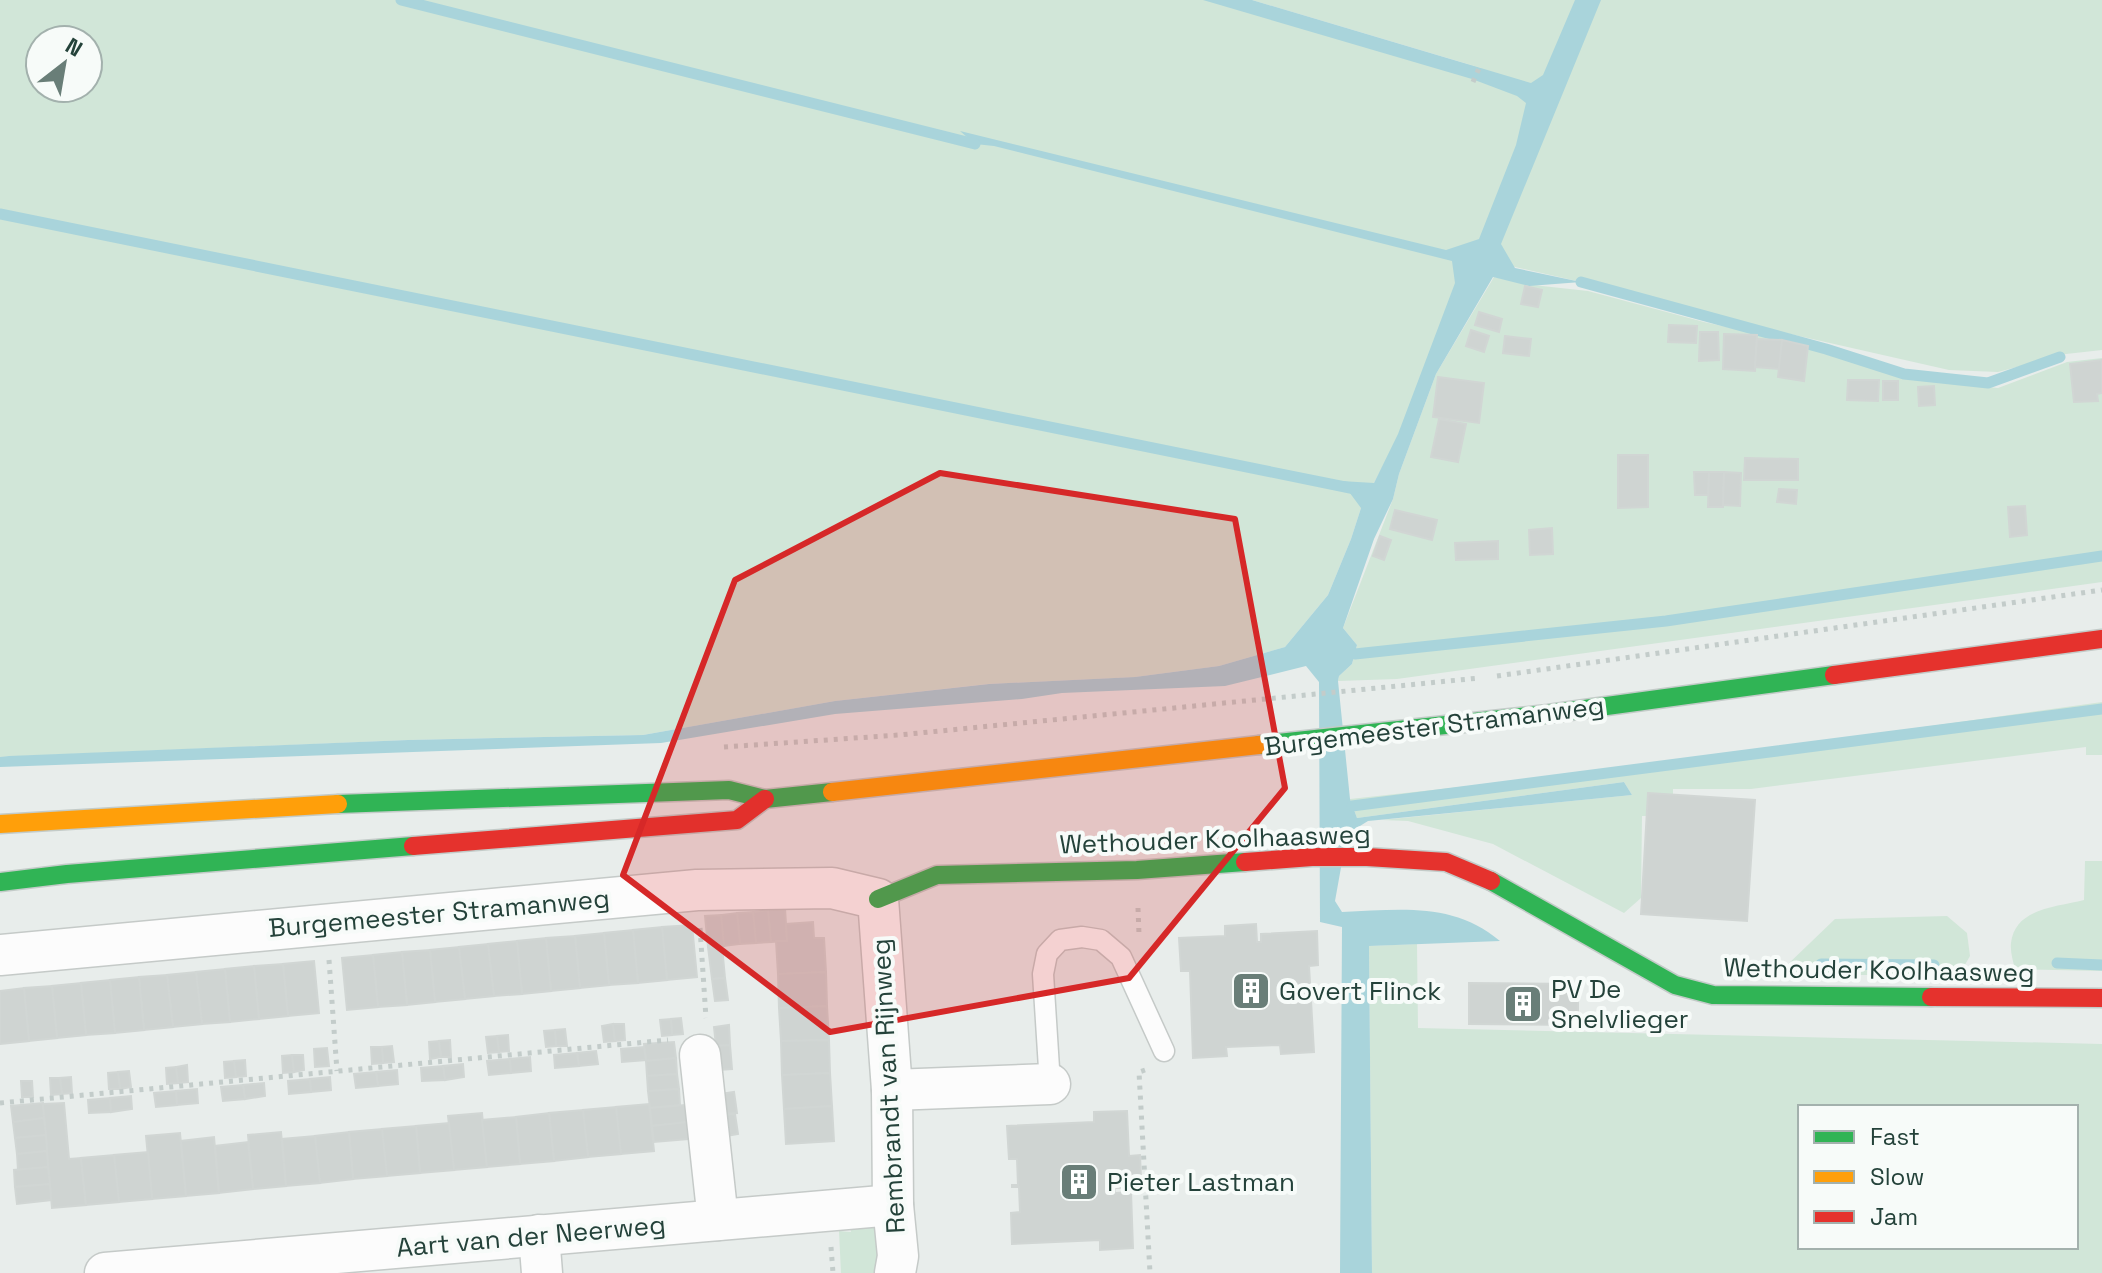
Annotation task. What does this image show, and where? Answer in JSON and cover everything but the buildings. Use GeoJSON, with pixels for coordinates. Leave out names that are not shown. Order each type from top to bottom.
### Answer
{"type":"FeatureCollection","features":[{"type":"Feature","properties":{"kind":"main road","name":"Burgemeester Stramanweg"},"geometry":{"type":"LineString","coordinates":[[0,824],[398,801],[666,792],[729,790],[765,799],[1548,714],[2102,639]]}},
{"type":"Feature","properties":{"kind":"main road","name":"Burgemeester Stramanweg"},"geometry":{"type":"LineString","coordinates":[[0,882],[737,820],[765,799]]}},
{"type":"Feature","properties":{"kind":"main road","name":"Wethouder Koolhaasweg"},"geometry":{"type":"LineString","coordinates":[[878,899],[937,875],[1137,870],[1312,857],[1446,862],[1485,878],[1675,985],[1713,995],[2102,998]]}},
{"type":"Feature","properties":{"kind":"street","name":"Burgemeester Stramanweg"},"geometry":{"type":"LineString","coordinates":[[0,955],[697,890],[832,888],[878,899]]}},
{"type":"Feature","properties":{"kind":"street","name":"Rembrandt van Rijnweg"},"geometry":{"type":"LineString","coordinates":[[878,899],[892,1090],[893,1205],[898,1256],[895,1273]]}},
{"type":"Feature","properties":{"kind":"street"},"geometry":{"type":"LineString","coordinates":[[696,1038],[718,1220]]}},
{"type":"Feature","properties":{"kind":"street"},"geometry":{"type":"LineString","coordinates":[[892,1090],[1050,1084]]}},
{"type":"Feature","properties":{"kind":"street","name":"Aart van der Neerweg"},"geometry":{"type":"LineString","coordinates":[[105,1273],[540,1254],[718,1220],[893,1205]]}},
{"type":"Feature","properties":{"kind":"lane"},"geometry":{"type":"LineString","coordinates":[[1050,1084],[1043,974],[1047,954],[1060,940],[1082,937],[1101,940],[1121,957],[1164,1051]]}},
{"type":"Feature","properties":{"kind":"path"},"geometry":{"type":"LineString","coordinates":[[1473,82],[1480,66]]}},
{"type":"Feature","properties":{"kind":"path","name":"Burgemeester Stramanweg"},"geometry":{"type":"LineString","coordinates":[[714,748],[899,735],[1492,676],[2102,590]]}},
{"type":"Feature","properties":{"kind":"path"},"geometry":{"type":"LineString","coordinates":[[0,1103],[696,1038],[697,890]]}},
{"type":"Feature","properties":{"kind":"path"},"geometry":{"type":"LineString","coordinates":[[326,923],[337,1071]]}},
{"type":"Feature","properties":{"kind":"highlighted area"},"geometry":{"type":"Polygon","coordinates":[[[940,473],[1235,519],[1285,788],[1129,978],[830,1032],[623,875],[735,580],[940,473]]]}},
{"type":"Feature","properties":{"kind":"green space"},"geometry":{"type":"Polygon","coordinates":[[[0,0],[1227,0],[1481,68],[1252,0],[2102,0],[2102,350],[2066,354],[1998,372],[1949,370],[1649,302],[1581,282],[1489,261],[1361,508],[1328,595],[1285,647],[1219,666],[1135,677],[988,684],[835,701],[643,735],[408,740],[0,757],[0,0]]]}},
{"type":"Feature","properties":{"kind":"green space"},"geometry":{"type":"Polygon","coordinates":[[[1494,277],[1588,291],[1704,322],[1809,345],[1917,380],[1998,388],[2067,362],[2102,358],[2102,582],[1397,679],[1338,681],[1339,676],[1352,664],[1357,645],[1343,628],[1393,499],[1399,474],[1436,374],[1494,277]]]}},
{"type":"Feature","properties":{"kind":"green space"},"geometry":{"type":"Polygon","coordinates":[[[2102,702],[2102,755],[2086,755],[2086,747],[1751,789],[1673,789],[1673,816],[1642,816],[1641,898],[1624,913],[1493,844],[1408,821],[1382,820],[1632,795],[1624,782],[1357,818],[1350,799],[1633,768],[2102,702]]]}},
{"type":"Feature","properties":{"kind":"green space"},"geometry":{"type":"Polygon","coordinates":[[[2085,861],[2102,861],[2102,971],[2015,969],[2011,946],[2014,931],[2020,922],[2039,911],[2084,900],[2085,861]]]}},
{"type":"Feature","properties":{"kind":"green space"},"geometry":{"type":"Polygon","coordinates":[[[1947,916],[1967,933],[1970,956],[1959,975],[1783,975],[1784,968],[1835,919],[1947,916]]]}},
{"type":"Feature","properties":{"kind":"green space"},"geometry":{"type":"Polygon","coordinates":[[[1417,944],[1418,1028],[2102,1044],[2102,1273],[1372,1273],[1369,946],[1417,944]]]}},
{"type":"Feature","properties":{"kind":"green space"},"geometry":{"type":"Polygon","coordinates":[[[849,1220],[866,1222],[877,1230],[880,1273],[841,1273],[839,1231],[851,1232],[849,1220]]]}},
{"type":"Feature","properties":{"kind":"water"},"geometry":{"type":"Polygon","coordinates":[[[1203,0],[1252,0],[1531,83],[1543,75],[1575,0],[1601,0],[1501,244],[1515,268],[1581,282],[1529,286],[1493,277],[1436,374],[1399,474],[1393,499],[1374,539],[1343,628],[1357,645],[1352,664],[1339,676],[1338,681],[1350,799],[1357,818],[1624,782],[1632,795],[1368,821],[1347,834],[1335,901],[1342,912],[1404,910],[1444,914],[1482,928],[1500,941],[1369,946],[1372,1273],[1340,1273],[1342,927],[1320,922],[1319,682],[1306,666],[1225,686],[1062,693],[835,714],[661,743],[0,767],[0,757],[9,756],[408,740],[643,735],[835,701],[989,684],[1135,677],[1219,666],[1285,647],[1328,595],[1351,539],[1361,508],[1341,481],[1374,483],[1398,434],[1455,283],[1452,261],[994,146],[975,144],[960,131],[1446,250],[1479,239],[1516,145],[1526,103],[1517,96],[1472,79],[1203,0]]]}},
{"type":"Feature","properties":{"kind":"waterway"},"geometry":{"type":"LineString","coordinates":[[401,0],[975,144]]}},
{"type":"Feature","properties":{"kind":"waterway"},"geometry":{"type":"LineString","coordinates":[[0,214],[1355,489]]}},
{"type":"Feature","properties":{"kind":"waterway"},"geometry":{"type":"LineString","coordinates":[[1581,282],[1826,349],[1904,374],[1988,383],[2060,357]]}},
{"type":"Feature","properties":{"kind":"waterway"},"geometry":{"type":"LineString","coordinates":[[1355,654],[1666,621],[2102,556]]}},
{"type":"Feature","properties":{"kind":"waterway"},"geometry":{"type":"LineString","coordinates":[[1352,806],[2102,709]]}},
{"type":"Feature","properties":{"kind":"waterway"},"geometry":{"type":"LineString","coordinates":[[2057,963],[2102,965]]}},
{"type":"Feature","properties":{"kind":"waterway"},"geometry":{"type":"LineString","coordinates":[[1821,964],[1934,965]]}},
{"type":"Feature","properties":{"kind":"traffic: fast"},"geometry":{"type":"LineString","coordinates":[[1259,745],[1548,714],[1834,675]]}},
{"type":"Feature","properties":{"kind":"traffic: fast"},"geometry":{"type":"LineString","coordinates":[[338,804],[729,790],[765,799],[832,792]]}},
{"type":"Feature","properties":{"kind":"traffic: fast"},"geometry":{"type":"LineString","coordinates":[[0,882],[413,846]]}},
{"type":"Feature","properties":{"kind":"traffic: fast"},"geometry":{"type":"LineString","coordinates":[[878,899],[937,875],[1137,870],[1245,862]]}},
{"type":"Feature","properties":{"kind":"traffic: fast"},"geometry":{"type":"LineString","coordinates":[[1491,881],[1675,985],[1713,995],[1931,997]]}},
{"type":"Feature","properties":{"kind":"traffic: slow"},"geometry":{"type":"LineString","coordinates":[[832,792],[1259,745]]}},
{"type":"Feature","properties":{"kind":"traffic: slow"},"geometry":{"type":"LineString","coordinates":[[0,824],[338,804]]}},
{"type":"Feature","properties":{"kind":"traffic: jam"},"geometry":{"type":"LineString","coordinates":[[1834,675],[2102,639]]}},
{"type":"Feature","properties":{"kind":"traffic: jam"},"geometry":{"type":"LineString","coordinates":[[413,846],[737,820],[765,799]]}},
{"type":"Feature","properties":{"kind":"traffic: jam"},"geometry":{"type":"LineString","coordinates":[[1245,862],[1312,857],[1446,862],[1491,881]]}},
{"type":"Feature","properties":{"kind":"traffic: jam"},"geometry":{"type":"LineString","coordinates":[[1931,997],[2102,998]]}},
{"type":"Feature","properties":{"kind":"place","name":"Govert Flinck"},"geometry":{"type":"Point","coordinates":[1251,991]}},
{"type":"Feature","properties":{"kind":"place","name":"PV De Snelvlieger"},"geometry":{"type":"Point","coordinates":[1523,1004]}},
{"type":"Feature","properties":{"kind":"place","name":"Pieter Lastman"},"geometry":{"type":"Point","coordinates":[1079,1182]}}]}
